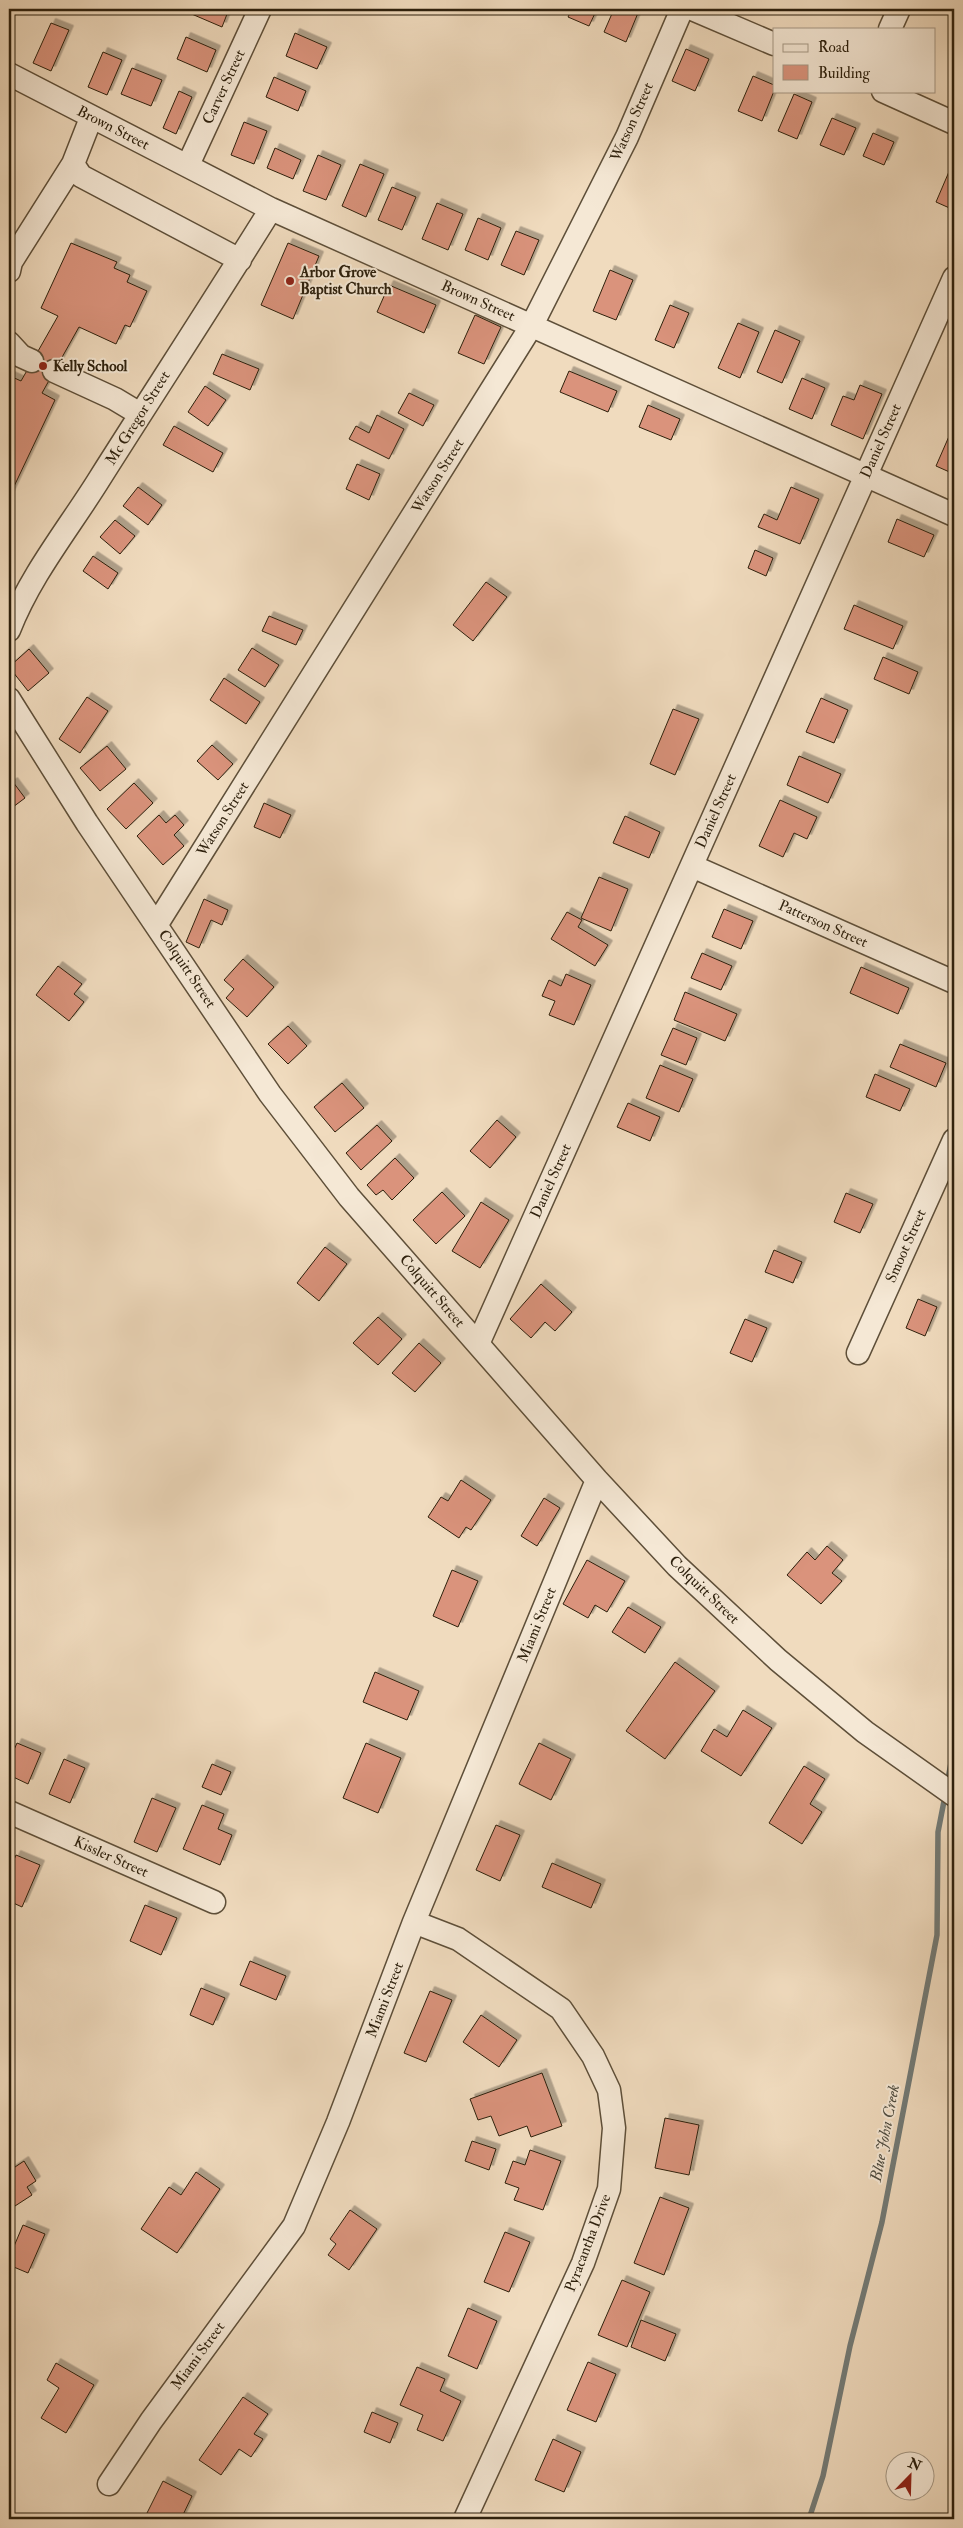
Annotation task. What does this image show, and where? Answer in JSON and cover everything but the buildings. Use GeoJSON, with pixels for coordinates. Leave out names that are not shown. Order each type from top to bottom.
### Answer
{"type":"FeatureCollection","features":[{"type":"Feature","properties":{"kind":"street","name":"Carver Street"},"geometry":{"type":"LineString","coordinates":[[188,165],[260,9]]}},
{"type":"Feature","properties":{"kind":"street","name":"Watson Street"},"geometry":{"type":"LineString","coordinates":[[157,924],[532,325],[627,137],[682,9]]}},
{"type":"Feature","properties":{"kind":"street"},"geometry":{"type":"LineString","coordinates":[[692,9],[773,44]]}},
{"type":"Feature","properties":{"kind":"street"},"geometry":{"type":"LineString","coordinates":[[890,28],[899,9]]}},
{"type":"Feature","properties":{"kind":"street","name":"Brown Street"},"geometry":{"type":"LineString","coordinates":[[9,74],[271,209],[954,515]]}},
{"type":"Feature","properties":{"kind":"street"},"geometry":{"type":"LineString","coordinates":[[885,92],[954,123]]}},
{"type":"Feature","properties":{"kind":"street"},"geometry":{"type":"LineString","coordinates":[[9,271],[11,262],[73,164],[92,118]]}},
{"type":"Feature","properties":{"kind":"street"},"geometry":{"type":"LineString","coordinates":[[73,164],[81,176],[240,260]]}},
{"type":"Feature","properties":{"kind":"street","name":"Mc Gregor Street"},"geometry":{"type":"LineString","coordinates":[[9,630],[34,579],[271,209]]}},
{"type":"Feature","properties":{"kind":"street","name":"Daniel Street"},"geometry":{"type":"LineString","coordinates":[[478,1344],[954,278]]}},
{"type":"Feature","properties":{"kind":"street"},"geometry":{"type":"LineString","coordinates":[[9,343],[21,356],[32,362]]}},
{"type":"Feature","properties":{"kind":"street"},"geometry":{"type":"LineString","coordinates":[[54,371],[140,414]]}},
{"type":"Feature","properties":{"kind":"street","name":"Colquitt Street"},"geometry":{"type":"LineString","coordinates":[[9,699],[87,823],[270,1094],[349,1197],[597,1480],[677,1566],[778,1660],[865,1732],[954,1795]]}},
{"type":"Feature","properties":{"kind":"street","name":"Patterson Street"},"geometry":{"type":"LineString","coordinates":[[692,866],[954,982]]}},
{"type":"Feature","properties":{"kind":"street","name":"Smoot Street"},"geometry":{"type":"LineString","coordinates":[[858,1352],[954,1140]]}},
{"type":"Feature","properties":{"kind":"street","name":"Miami Street"},"geometry":{"type":"LineString","coordinates":[[109,2484],[156,2413],[294,2226],[338,2122],[414,1922],[597,1480]]}},
{"type":"Feature","properties":{"kind":"street","name":"Kissler Street"},"geometry":{"type":"LineString","coordinates":[[9,1812],[214,1902]]}},
{"type":"Feature","properties":{"kind":"street","name":"Pyracantha Drive"},"geometry":{"type":"LineString","coordinates":[[414,1922],[458,1939],[514,1975],[561,2009],[593,2056],[609,2090],[614,2128],[609,2189],[583,2263],[465,2519]]}},
{"type":"Feature","properties":{"kind":"waterway","name":"Blue John Creek"},"geometry":{"type":"LineString","coordinates":[[947,1784],[954,1747]]}},
{"type":"Feature","properties":{"kind":"waterway","name":"Blue John Creek"},"geometry":{"type":"LineString","coordinates":[[809,2519],[823,2476],[850,2346],[882,2222],[937,1935],[938,1832],[945,1796]]}},
{"type":"Feature","properties":{"kind":"place","name":"Arbor Grove Baptist Church"},"geometry":{"type":"Point","coordinates":[290,281]}},
{"type":"Feature","properties":{"kind":"place","name":"Kelly School"},"geometry":{"type":"Point","coordinates":[43,366]}}]}
